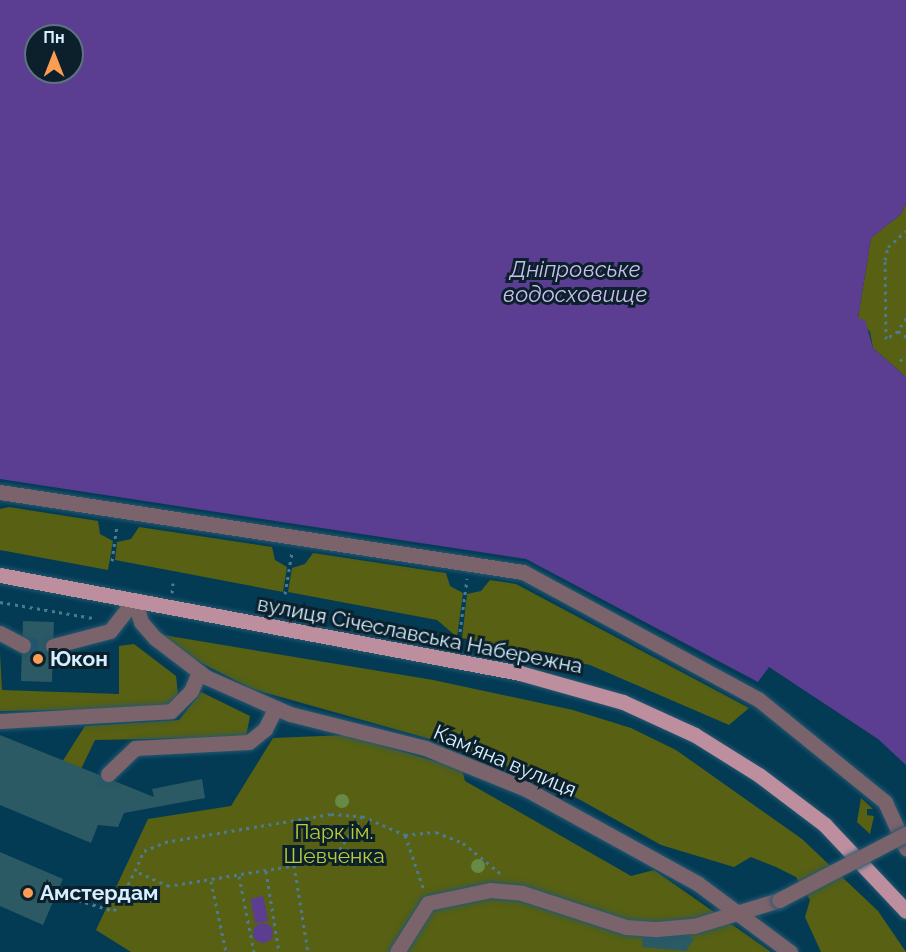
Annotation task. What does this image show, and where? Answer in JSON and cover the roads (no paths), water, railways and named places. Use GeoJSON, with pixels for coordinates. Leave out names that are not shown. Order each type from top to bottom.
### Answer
{"type":"FeatureCollection","features":[{"type":"Feature","properties":{"kind":"main road","name":"вулиця Січеславська Набережна"},"geometry":{"type":"LineString","coordinates":[[0,575],[520,673],[632,706],[716,747],[794,801],[846,845],[906,911]]}},
{"type":"Feature","properties":{"kind":"street"},"geometry":{"type":"LineString","coordinates":[[0,492],[523,572],[758,699],[885,802],[906,848]]}},
{"type":"Feature","properties":{"kind":"street"},"geometry":{"type":"LineString","coordinates":[[53,646],[110,631],[134,600]]}},
{"type":"Feature","properties":{"kind":"street","name":"Кам'яна вулиця"},"geometry":{"type":"LineString","coordinates":[[134,600],[141,622],[155,638],[199,672],[276,709],[475,766],[646,852],[739,913],[790,952]]}},
{"type":"Feature","properties":{"kind":"street"},"geometry":{"type":"LineString","coordinates":[[0,633],[23,645]]}},
{"type":"Feature","properties":{"kind":"street"},"geometry":{"type":"LineString","coordinates":[[0,721],[171,711],[191,691],[199,672]]}},
{"type":"Feature","properties":{"kind":"street"},"geometry":{"type":"LineString","coordinates":[[108,774],[135,748],[249,742],[265,729],[276,709]]}},
{"type":"Feature","properties":{"kind":"street"},"geometry":{"type":"LineString","coordinates":[[397,952],[428,903],[489,890],[522,892],[626,927],[694,926],[779,900],[906,834]]}},
{"type":"Feature","properties":{"kind":"water","name":"Дніпровське водосховище"},"geometry":{"type":"Polygon","coordinates":[[[0,0],[906,0],[906,203],[901,214],[871,238],[858,318],[865,320],[873,348],[906,377],[906,765],[878,739],[769,667],[758,682],[526,559],[0,479],[0,0]]]}},
{"type":"Feature","properties":{"kind":"water"},"geometry":{"type":"Polygon","coordinates":[[[263,896],[268,920],[255,923],[250,899],[263,896]]]}},
{"type":"Feature","properties":{"kind":"water"},"geometry":{"type":"Polygon","coordinates":[[[263,923],[270,926],[273,933],[270,940],[263,943],[256,940],[253,933],[256,926],[263,923]]]}},
{"type":"Feature","properties":{"kind":"tunnel"},"geometry":{"type":"LineString","coordinates":[[23,645],[53,646]]}},
{"type":"Feature","properties":{"kind":"place","name":"Юкон"},"geometry":{"type":"Point","coordinates":[38,659]}},
{"type":"Feature","properties":{"kind":"place","name":"Амстердам"},"geometry":{"type":"Point","coordinates":[28,893]}},
{"type":"Feature","properties":{"kind":"park label","name":"Парк iм. Шевченка"},"geometry":{"type":"Point","coordinates":[334,844]}}]}
